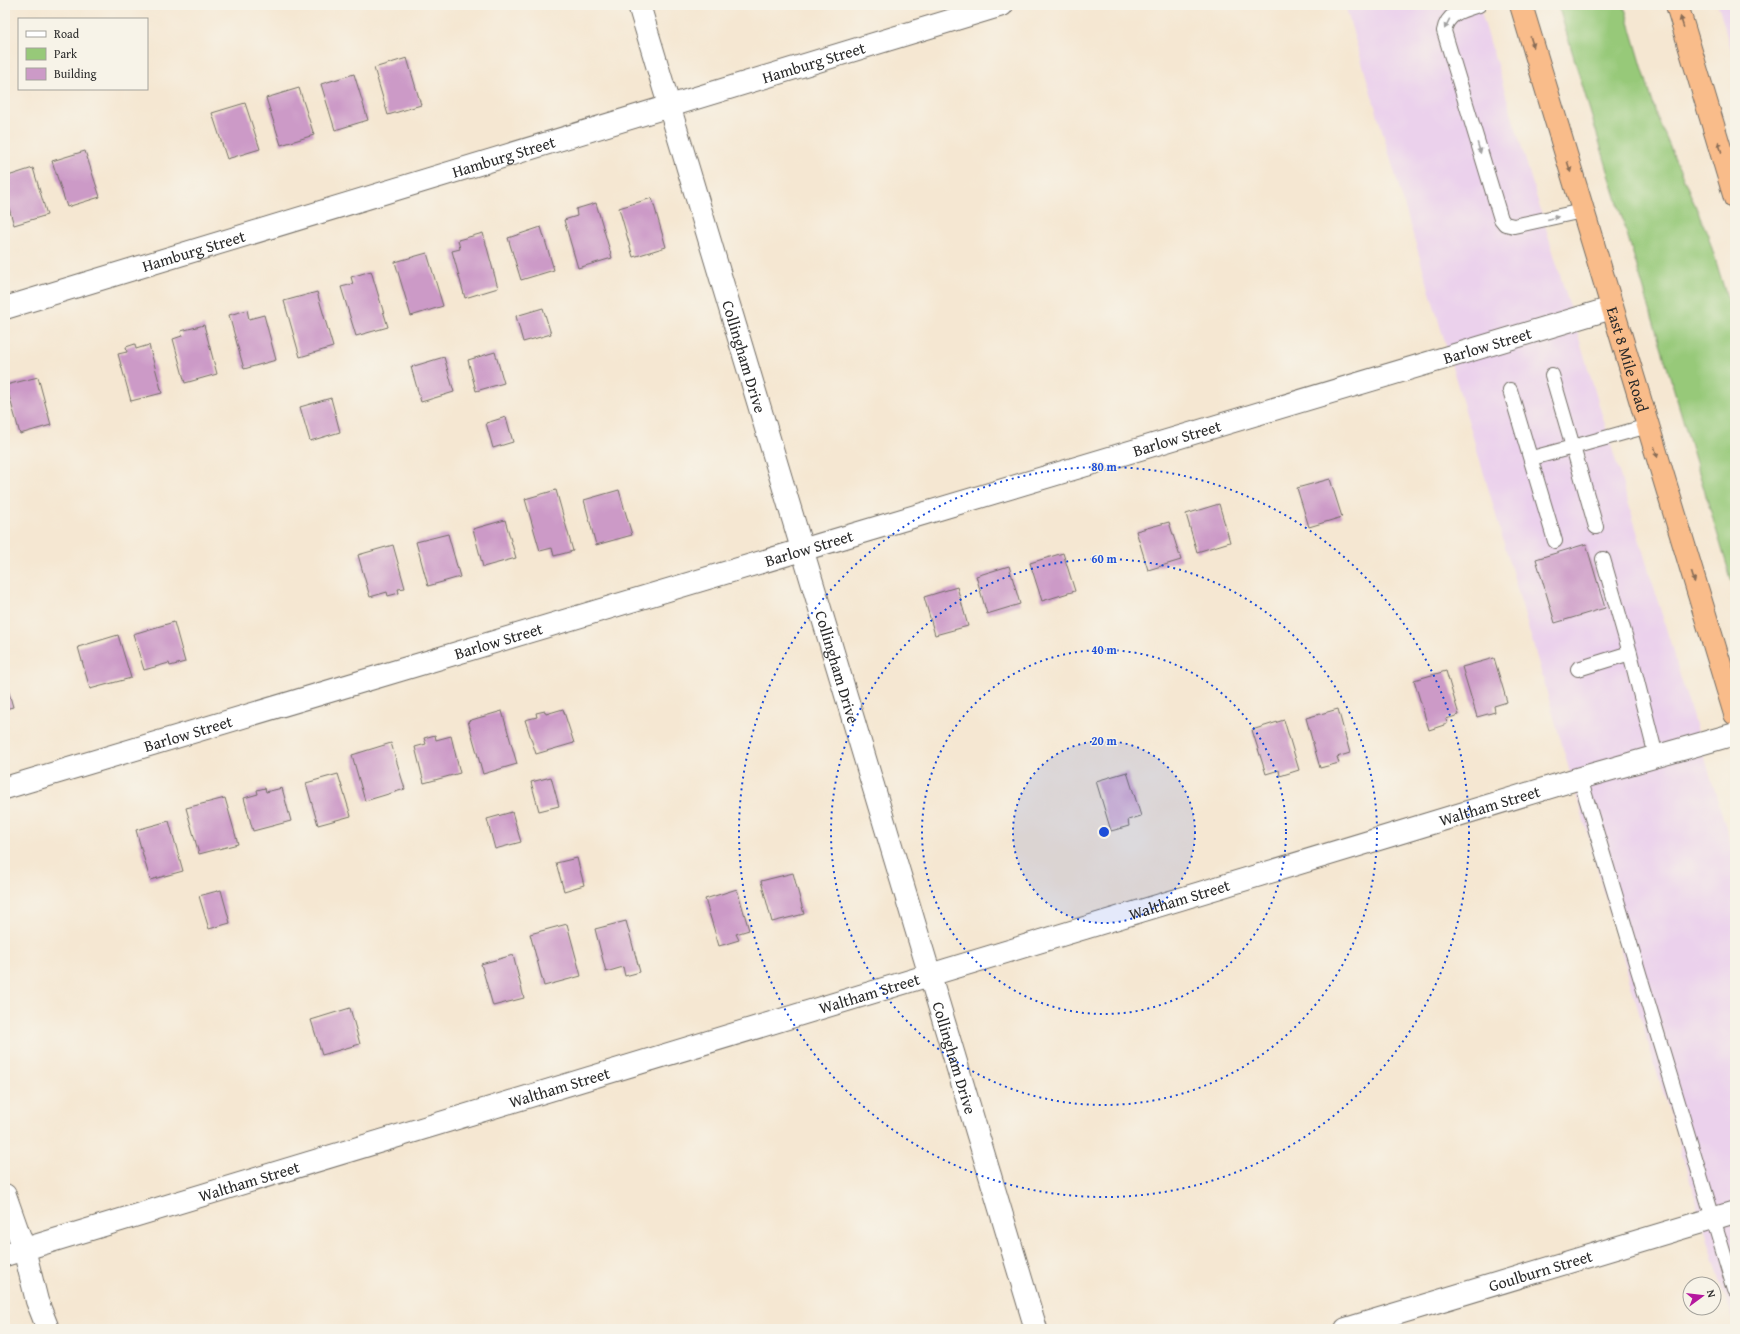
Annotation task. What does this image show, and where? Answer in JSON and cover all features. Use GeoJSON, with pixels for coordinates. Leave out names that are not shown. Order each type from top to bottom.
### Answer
{"type":"FeatureCollection","features":[{"type":"Feature","properties":{"kind":"highway","name":"East 8 Mile Road"},"geometry":{"type":"LineString","coordinates":[[1521,5],[1735,714]]}},
{"type":"Feature","properties":{"kind":"highway"},"geometry":{"type":"LineString","coordinates":[[1677,5],[1735,198]]}},
{"type":"Feature","properties":{"kind":"street","name":"Collingham Drive"},"geometry":{"type":"LineString","coordinates":[[639,5],[928,974],[1036,1329]]}},
{"type":"Feature","properties":{"kind":"street","name":"Hamburg Street"},"geometry":{"type":"LineString","coordinates":[[5,308],[1002,5]]}},
{"type":"Feature","properties":{"kind":"street","name":"Barlow Street"},"geometry":{"type":"LineString","coordinates":[[5,788],[1612,308]]}},
{"type":"Feature","properties":{"kind":"street","name":"Waltham Street"},"geometry":{"type":"LineString","coordinates":[[15,1252],[928,974],[1580,778],[1735,734]]}},
{"type":"Feature","properties":{"kind":"street"},"geometry":{"type":"LineString","coordinates":[[5,1195],[15,1252],[48,1329]]}},
{"type":"Feature","properties":{"kind":"street","name":"Goulburn Street"},"geometry":{"type":"LineString","coordinates":[[1346,1329],[1735,1212]]}},
{"type":"Feature","properties":{"kind":"lane"},"geometry":{"type":"LineString","coordinates":[[1479,5],[1459,11],[1452,16],[1445,24],[1444,31],[1501,219],[1505,224],[1514,226],[1582,211]]}},
{"type":"Feature","properties":{"kind":"lane"},"geometry":{"type":"LineString","coordinates":[[1552,375],[1596,527]]}},
{"type":"Feature","properties":{"kind":"lane"},"geometry":{"type":"LineString","coordinates":[[1510,390],[1532,458],[1555,541]]}},
{"type":"Feature","properties":{"kind":"lane"},"geometry":{"type":"LineString","coordinates":[[1532,458],[1648,426]]}},
{"type":"Feature","properties":{"kind":"lane"},"geometry":{"type":"LineString","coordinates":[[1603,559],[1630,653],[1656,756]]}},
{"type":"Feature","properties":{"kind":"lane"},"geometry":{"type":"LineString","coordinates":[[1578,669],[1630,653]]}},
{"type":"Feature","properties":{"kind":"lane"},"geometry":{"type":"LineString","coordinates":[[1580,778],[1735,1291]]}},
{"type":"Feature","properties":{"kind":"shaded area"},"geometry":{"type":"Polygon","coordinates":[[[1345,5],[1479,5],[1735,858],[1735,1329],[1722,1286],[1722,1276],[1719,1276],[1638,1009],[1491,498],[1345,5]]]}},
{"type":"Feature","properties":{"kind":"shaded area"},"geometry":{"type":"Polygon","coordinates":[[[1718,5],[1735,5],[1735,63],[1718,5]]]}},
{"type":"Feature","properties":{"kind":"green space"},"geometry":{"type":"Polygon","coordinates":[[[1558,5],[1624,5],[1657,117],[1708,235],[1735,324],[1735,592],[1558,5]]]}},
{"type":"Feature","properties":{"kind":"building"},"geometry":{"type":"Polygon","coordinates":[[[407,58],[421,105],[388,115],[374,68],[407,58]]]}},
{"type":"Feature","properties":{"kind":"building"},"geometry":{"type":"Polygon","coordinates":[[[354,74],[368,120],[335,130],[321,84],[354,74]]]}},
{"type":"Feature","properties":{"kind":"building"},"geometry":{"type":"Polygon","coordinates":[[[299,88],[314,135],[281,145],[266,98],[299,88]]]}},
{"type":"Feature","properties":{"kind":"building"},"geometry":{"type":"Polygon","coordinates":[[[245,103],[260,149],[227,159],[212,113],[245,103]]]}},
{"type":"Feature","properties":{"kind":"building"},"geometry":{"type":"Polygon","coordinates":[[[85,151],[100,197],[67,207],[52,161],[85,151]]]}},
{"type":"Feature","properties":{"kind":"building"},"geometry":{"type":"Polygon","coordinates":[[[33,168],[47,215],[14,225],[5,195],[5,177],[33,168]]]}},
{"type":"Feature","properties":{"kind":"building"},"geometry":{"type":"Polygon","coordinates":[[[652,198],[666,247],[633,257],[619,208],[652,198]]]}},
{"type":"Feature","properties":{"kind":"building"},"geometry":{"type":"Polygon","coordinates":[[[596,203],[612,258],[578,268],[564,220],[577,216],[576,209],[596,203]]]}},
{"type":"Feature","properties":{"kind":"building"},"geometry":{"type":"Polygon","coordinates":[[[541,227],[554,270],[521,280],[508,238],[541,227]]]}},
{"type":"Feature","properties":{"kind":"building"},"geometry":{"type":"Polygon","coordinates":[[[483,233],[498,288],[465,298],[452,251],[460,249],[458,240],[483,233]]]}},
{"type":"Feature","properties":{"kind":"building"},"geometry":{"type":"Polygon","coordinates":[[[427,253],[443,306],[411,316],[395,262],[427,253]]]}},
{"type":"Feature","properties":{"kind":"building"},"geometry":{"type":"Polygon","coordinates":[[[371,271],[388,327],[356,336],[341,287],[353,284],[351,277],[371,271]]]}},
{"type":"Feature","properties":{"kind":"building"},"geometry":{"type":"Polygon","coordinates":[[[317,292],[333,347],[300,357],[284,301],[317,292]]]}},
{"type":"Feature","properties":{"kind":"building"},"geometry":{"type":"Polygon","coordinates":[[[543,308],[551,334],[523,342],[516,316],[543,308]]]}},
{"type":"Feature","properties":{"kind":"building"},"geometry":{"type":"Polygon","coordinates":[[[247,310],[249,319],[264,315],[276,360],[244,369],[229,315],[247,310]]]}},
{"type":"Feature","properties":{"kind":"building"},"geometry":{"type":"Polygon","coordinates":[[[204,325],[217,374],[185,383],[173,339],[182,336],[181,331],[204,325]]]}},
{"type":"Feature","properties":{"kind":"building"},"geometry":{"type":"Polygon","coordinates":[[[135,344],[136,349],[149,345],[162,393],[131,401],[118,354],[127,352],[126,347],[135,344]]]}},
{"type":"Feature","properties":{"kind":"building"},"geometry":{"type":"Polygon","coordinates":[[[495,352],[504,383],[476,391],[468,360],[495,352]]]}},
{"type":"Feature","properties":{"kind":"building"},"geometry":{"type":"Polygon","coordinates":[[[444,357],[454,392],[421,402],[411,367],[444,357]]]}},
{"type":"Feature","properties":{"kind":"building"},"geometry":{"type":"Polygon","coordinates":[[[38,377],[51,425],[20,434],[6,385],[38,377]]]}},
{"type":"Feature","properties":{"kind":"building"},"geometry":{"type":"Polygon","coordinates":[[[331,398],[340,432],[310,441],[300,407],[331,398]]]}},
{"type":"Feature","properties":{"kind":"building"},"geometry":{"type":"Polygon","coordinates":[[[506,417],[513,442],[493,448],[486,423],[506,417]]]}},
{"type":"Feature","properties":{"kind":"building"},"geometry":{"type":"Polygon","coordinates":[[[1330,479],[1342,517],[1309,527],[1297,488],[1330,479]]]}},
{"type":"Feature","properties":{"kind":"building"},"geometry":{"type":"Polygon","coordinates":[[[556,490],[573,551],[554,556],[552,548],[540,551],[525,499],[556,490]]]}},
{"type":"Feature","properties":{"kind":"building"},"geometry":{"type":"Polygon","coordinates":[[[619,490],[632,535],[596,545],[584,500],[619,490]]]}},
{"type":"Feature","properties":{"kind":"building"},"geometry":{"type":"Polygon","coordinates":[[[1219,504],[1230,542],[1197,552],[1186,514],[1219,504]]]}},
{"type":"Feature","properties":{"kind":"building"},"geometry":{"type":"Polygon","coordinates":[[[505,520],[516,558],[483,567],[473,529],[505,520]]]}},
{"type":"Feature","properties":{"kind":"building"},"geometry":{"type":"Polygon","coordinates":[[[1169,522],[1181,560],[1148,570],[1136,531],[1169,522]]]}},
{"type":"Feature","properties":{"kind":"building"},"geometry":{"type":"Polygon","coordinates":[[[448,534],[460,577],[428,586],[416,542],[448,534]]]}},
{"type":"Feature","properties":{"kind":"building"},"geometry":{"type":"Polygon","coordinates":[[[1586,544],[1605,608],[1555,623],[1536,559],[1586,544]]]}},
{"type":"Feature","properties":{"kind":"building"},"geometry":{"type":"Polygon","coordinates":[[[393,545],[405,588],[398,589],[399,593],[388,596],[387,592],[370,597],[358,555],[393,545]]]}},
{"type":"Feature","properties":{"kind":"building"},"geometry":{"type":"Polygon","coordinates":[[[1063,553],[1075,591],[1042,601],[1030,563],[1063,553]]]}},
{"type":"Feature","properties":{"kind":"building"},"geometry":{"type":"Polygon","coordinates":[[[1009,566],[1020,604],[987,614],[976,576],[1009,566]]]}},
{"type":"Feature","properties":{"kind":"building"},"geometry":{"type":"Polygon","coordinates":[[[957,587],[968,626],[935,635],[924,597],[957,587]]]}},
{"type":"Feature","properties":{"kind":"building"},"geometry":{"type":"Polygon","coordinates":[[[174,622],[185,662],[170,666],[169,663],[144,670],[133,634],[174,622]]]}},
{"type":"Feature","properties":{"kind":"building"},"geometry":{"type":"Polygon","coordinates":[[[118,635],[131,678],[90,689],[78,647],[118,635]]]}},
{"type":"Feature","properties":{"kind":"building"},"geometry":{"type":"Polygon","coordinates":[[[1494,658],[1507,702],[1494,706],[1495,712],[1477,717],[1462,667],[1494,658]]]}},
{"type":"Feature","properties":{"kind":"building"},"geometry":{"type":"Polygon","coordinates":[[[1446,671],[1459,715],[1446,719],[1447,724],[1429,730],[1414,680],[1446,671]]]}},
{"type":"Feature","properties":{"kind":"building"},"geometry":{"type":"Polygon","coordinates":[[[5,679],[13,707],[5,709],[5,679]]]}},
{"type":"Feature","properties":{"kind":"building"},"geometry":{"type":"Polygon","coordinates":[[[563,709],[574,743],[536,754],[525,720],[537,717],[536,713],[545,711],[546,714],[563,709]]]}},
{"type":"Feature","properties":{"kind":"building"},"geometry":{"type":"Polygon","coordinates":[[[1338,709],[1350,753],[1337,757],[1339,763],[1320,768],[1306,718],[1338,709]]]}},
{"type":"Feature","properties":{"kind":"building"},"geometry":{"type":"Polygon","coordinates":[[[502,711],[517,764],[483,774],[468,721],[502,711]]]}},
{"type":"Feature","properties":{"kind":"building"},"geometry":{"type":"Polygon","coordinates":[[[1284,720],[1299,770],[1280,776],[1279,770],[1266,774],[1252,730],[1284,720]]]}},
{"type":"Feature","properties":{"kind":"building"},"geometry":{"type":"Polygon","coordinates":[[[435,735],[436,740],[451,736],[460,773],[424,783],[415,747],[426,744],[424,738],[435,735]]]}},
{"type":"Feature","properties":{"kind":"building"},"geometry":{"type":"Polygon","coordinates":[[[391,743],[405,789],[365,801],[352,755],[391,743]]]}},
{"type":"Feature","properties":{"kind":"building"},"geometry":{"type":"Polygon","coordinates":[[[1127,772],[1141,816],[1128,820],[1129,826],[1111,831],[1096,781],[1127,772]]]}},
{"type":"Feature","properties":{"kind":"building"},"geometry":{"type":"Polygon","coordinates":[[[338,774],[351,816],[318,825],[306,783],[338,774]]]}},
{"type":"Feature","properties":{"kind":"building"},"geometry":{"type":"Polygon","coordinates":[[[551,777],[559,806],[539,811],[531,782],[551,777]]]}},
{"type":"Feature","properties":{"kind":"building"},"geometry":{"type":"Polygon","coordinates":[[[265,788],[266,792],[282,788],[291,821],[253,831],[244,798],[258,794],[257,790],[265,788]]]}},
{"type":"Feature","properties":{"kind":"building"},"geometry":{"type":"Polygon","coordinates":[[[225,798],[238,844],[199,854],[186,808],[225,798]]]}},
{"type":"Feature","properties":{"kind":"building"},"geometry":{"type":"Polygon","coordinates":[[[512,812],[521,842],[495,849],[487,819],[512,812]]]}},
{"type":"Feature","properties":{"kind":"building"},"geometry":{"type":"Polygon","coordinates":[[[169,821],[183,871],[150,880],[136,830],[169,821]]]}},
{"type":"Feature","properties":{"kind":"building"},"geometry":{"type":"Polygon","coordinates":[[[577,858],[584,885],[564,891],[556,863],[577,858]]]}},
{"type":"Feature","properties":{"kind":"building"},"geometry":{"type":"Polygon","coordinates":[[[793,873],[804,914],[772,922],[761,881],[793,873]]]}},
{"type":"Feature","properties":{"kind":"building"},"geometry":{"type":"Polygon","coordinates":[[[737,889],[749,930],[736,934],[739,940],[719,946],[705,899],[737,889]]]}},
{"type":"Feature","properties":{"kind":"building"},"geometry":{"type":"Polygon","coordinates":[[[221,890],[230,923],[209,929],[199,896],[221,890]]]}},
{"type":"Feature","properties":{"kind":"building"},"geometry":{"type":"Polygon","coordinates":[[[626,921],[640,972],[625,976],[623,967],[606,972],[595,929],[626,921]]]}},
{"type":"Feature","properties":{"kind":"building"},"geometry":{"type":"Polygon","coordinates":[[[567,924],[581,976],[544,986],[530,934],[567,924]]]}},
{"type":"Feature","properties":{"kind":"building"},"geometry":{"type":"Polygon","coordinates":[[[513,955],[524,998],[493,1006],[481,964],[513,955]]]}},
{"type":"Feature","properties":{"kind":"building"},"geometry":{"type":"Polygon","coordinates":[[[350,1008],[360,1044],[322,1055],[311,1020],[350,1008]]]}}]}
